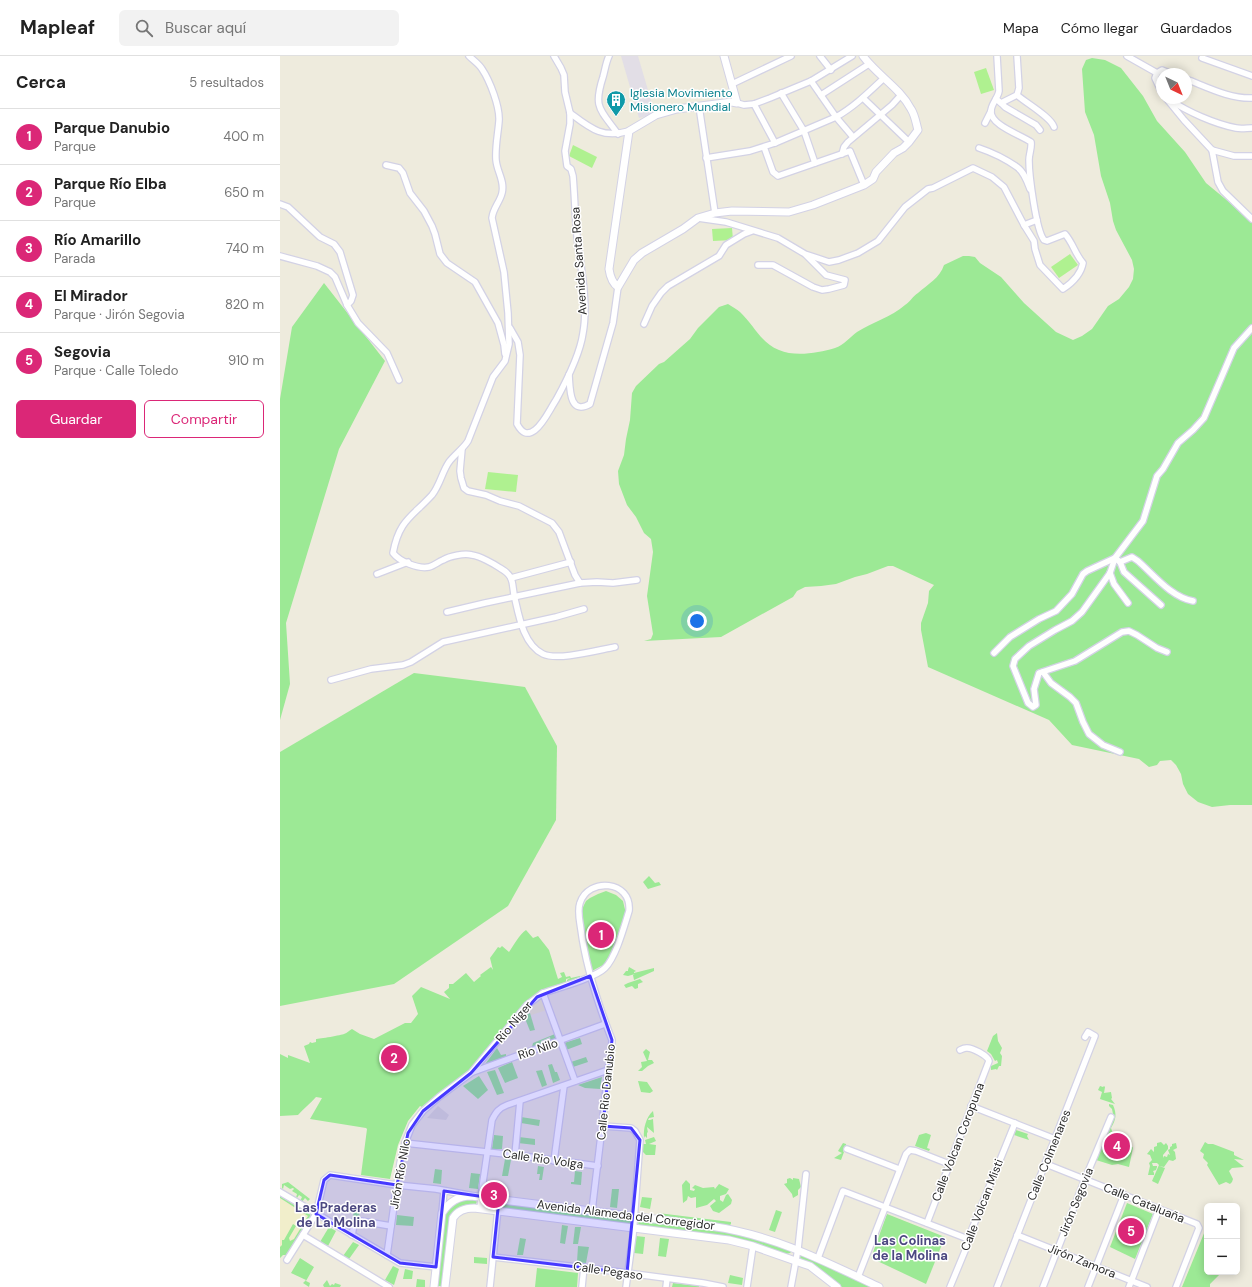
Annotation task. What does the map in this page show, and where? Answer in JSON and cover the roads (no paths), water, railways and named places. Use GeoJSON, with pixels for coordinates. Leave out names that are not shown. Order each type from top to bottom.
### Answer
{"type":"FeatureCollection","features":[{"type":"Feature","properties":{"kind":"main road"},"geometry":{"type":"LineString","coordinates":[[724,56],[737,103],[732,102],[677,109],[656,115],[629,131],[609,269],[610,276],[618,287],[634,260],[645,251],[684,229],[696,220],[715,213],[789,212],[813,205],[864,185],[873,178],[876,172],[894,153],[910,142],[918,130],[912,109],[901,95],[868,64],[863,56]]}},
{"type":"Feature","properties":{"kind":"main road","name":"Avenida Alameda del Corregidor"},"geometry":{"type":"LineString","coordinates":[[442,1213],[448,1204],[454,1200],[465,1196],[471,1196],[725,1228],[756,1235],[798,1249],[879,1287]]}},
{"type":"Feature","properties":{"kind":"main road","name":"Avenida Alameda del Corregidor"},"geometry":{"type":"LineString","coordinates":[[445,1287],[453,1218],[462,1209],[480,1208],[704,1236],[753,1246],[810,1266],[837,1287]]}},
{"type":"Feature","properties":{"kind":"main road"},"geometry":{"type":"LineString","coordinates":[[434,1287],[442,1213]]}},
{"type":"Feature","properties":{"kind":"street"},"geometry":{"type":"LineString","coordinates":[[469,56],[481,67],[487,77],[500,119],[496,144],[496,158],[497,169],[503,182],[502,192],[493,211],[492,218],[504,272],[509,326],[509,344],[505,361],[493,377],[471,436],[462,449],[449,462],[442,480],[432,494],[410,515],[401,528],[396,539],[393,553],[399,559],[422,567],[430,567],[450,557],[472,555],[500,568],[509,575],[513,581],[514,597],[525,635],[542,654],[551,657],[594,652],[615,647]]}},
{"type":"Feature","properties":{"kind":"street","name":"Avenida Santa Rosa"},"geometry":{"type":"LineString","coordinates":[[509,326],[518,342],[520,355],[516,417],[520,431],[525,434],[537,429],[546,416],[569,375],[583,335],[583,273],[578,246],[573,176],[571,169],[567,166],[565,151],[570,124],[570,113],[565,92],[564,76],[554,56]]}},
{"type":"Feature","properties":{"kind":"street"},"geometry":{"type":"LineString","coordinates":[[609,56],[599,89],[598,103],[600,110],[618,134]]}},
{"type":"Feature","properties":{"kind":"street"},"geometry":{"type":"LineString","coordinates":[[732,84],[779,59],[791,56]]}},
{"type":"Feature","properties":{"kind":"street"},"geometry":{"type":"LineString","coordinates":[[820,56],[831,70]]}},
{"type":"Feature","properties":{"kind":"street"},"geometry":{"type":"LineString","coordinates":[[737,103],[744,105],[754,104],[781,93],[810,81],[831,70],[852,56]]}},
{"type":"Feature","properties":{"kind":"street"},"geometry":{"type":"LineString","coordinates":[[985,123],[999,91],[998,56]]}},
{"type":"Feature","properties":{"kind":"street"},"geometry":{"type":"LineString","coordinates":[[1016,56],[1019,88],[1017,96]]}},
{"type":"Feature","properties":{"kind":"street"},"geometry":{"type":"LineString","coordinates":[[1127,56],[1156,72]]}},
{"type":"Feature","properties":{"kind":"street"},"geometry":{"type":"LineString","coordinates":[[1202,58],[1252,76]]}},
{"type":"Feature","properties":{"kind":"street"},"geometry":{"type":"LineString","coordinates":[[821,95],[868,64]]}},
{"type":"Feature","properties":{"kind":"street"},"geometry":{"type":"LineString","coordinates":[[706,158],[740,153],[764,147],[836,117],[864,98],[884,78]]}},
{"type":"Feature","properties":{"kind":"street"},"geometry":{"type":"LineString","coordinates":[[810,81],[836,117],[854,137]]}},
{"type":"Feature","properties":{"kind":"street"},"geometry":{"type":"LineString","coordinates":[[1192,81],[1234,96],[1252,98]]}},
{"type":"Feature","properties":{"kind":"street"},"geometry":{"type":"LineString","coordinates":[[781,93],[804,131],[815,163]]}},
{"type":"Feature","properties":{"kind":"street"},"geometry":{"type":"LineString","coordinates":[[842,154],[844,147],[854,137],[901,95]]}},
{"type":"Feature","properties":{"kind":"street"},"geometry":{"type":"LineString","coordinates":[[1001,103],[1017,96]]}},
{"type":"Feature","properties":{"kind":"street"},"geometry":{"type":"LineString","coordinates":[[1017,96],[1038,112],[1047,116],[1054,127]]}},
{"type":"Feature","properties":{"kind":"street"},"geometry":{"type":"LineString","coordinates":[[864,98],[910,142]]}},
{"type":"Feature","properties":{"kind":"street"},"geometry":{"type":"LineString","coordinates":[[1252,128],[1237,128],[1188,112],[1166,98],[1212,150],[1234,156],[1252,156]]}},
{"type":"Feature","properties":{"kind":"street"},"geometry":{"type":"LineString","coordinates":[[996,99],[1005,107],[1036,125],[1040,130]]}},
{"type":"Feature","properties":{"kind":"street"},"geometry":{"type":"LineString","coordinates":[[754,104],[774,143]]}},
{"type":"Feature","properties":{"kind":"street"},"geometry":{"type":"LineString","coordinates":[[699,106],[715,213]]}},
{"type":"Feature","properties":{"kind":"street"},"geometry":{"type":"LineString","coordinates":[[696,220],[726,222],[778,238],[805,254],[828,262],[839,260],[858,253],[878,241],[905,207],[928,189],[933,188],[973,168],[999,181],[1004,187],[1034,241],[1040,265],[1063,289],[1068,286],[1080,273],[1082,263],[1065,234],[1047,241],[1041,237],[1033,199],[1029,161],[1031,142],[1018,136],[994,120],[991,112]]}},
{"type":"Feature","properties":{"kind":"street"},"geometry":{"type":"LineString","coordinates":[[570,113],[595,131],[604,134],[618,134],[629,131]]}},
{"type":"Feature","properties":{"kind":"street"},"geometry":{"type":"LineString","coordinates":[[764,147],[773,172],[778,176],[850,151],[864,185]]}},
{"type":"Feature","properties":{"kind":"street"},"geometry":{"type":"LineString","coordinates":[[979,148],[988,151],[1018,167],[1026,178],[1033,199]]}},
{"type":"Feature","properties":{"kind":"street"},"geometry":{"type":"LineString","coordinates":[[1212,150],[1218,182],[1223,191],[1252,219]]}},
{"type":"Feature","properties":{"kind":"street"},"geometry":{"type":"LineString","coordinates":[[386,165],[399,168],[403,173],[410,193],[424,211],[432,226],[440,254],[447,263],[475,282],[498,323],[504,344],[505,361]]}},
{"type":"Feature","properties":{"kind":"street"},"geometry":{"type":"LineString","coordinates":[[280,204],[288,208],[320,237],[334,244],[340,252],[353,295],[351,301],[346,304]]}},
{"type":"Feature","properties":{"kind":"street"},"geometry":{"type":"LineString","coordinates":[[1024,225],[1037,220]]}},
{"type":"Feature","properties":{"kind":"street"},"geometry":{"type":"LineString","coordinates":[[644,324],[660,293],[668,286],[719,256],[726,245],[752,231]]}},
{"type":"Feature","properties":{"kind":"street"},"geometry":{"type":"LineString","coordinates":[[758,265],[773,265],[813,287],[822,290],[844,285],[844,280],[826,275],[805,254]]}},
{"type":"Feature","properties":{"kind":"street"},"geometry":{"type":"LineString","coordinates":[[280,256],[317,266],[330,272],[340,288],[346,304],[358,323],[387,353],[399,380]]}},
{"type":"Feature","properties":{"kind":"street"},"geometry":{"type":"LineString","coordinates":[[569,375],[571,398],[574,403],[579,406],[586,406],[590,404],[614,323],[618,287]]}},
{"type":"Feature","properties":{"kind":"street"},"geometry":{"type":"LineString","coordinates":[[1168,652],[1157,648],[1137,634],[1128,631],[1122,632],[1075,661],[1039,673],[1034,689],[1036,705],[1034,707],[1028,703],[1015,674],[1013,662],[1018,655],[1029,646],[1079,617],[1144,521],[1157,476],[1178,443],[1204,418],[1234,348],[1252,328]]}},
{"type":"Feature","properties":{"kind":"street"},"geometry":{"type":"LineString","coordinates":[[462,449],[460,471],[464,488],[468,491],[486,495],[500,501],[519,506],[552,523],[559,532],[575,575],[580,583]]}},
{"type":"Feature","properties":{"kind":"street"},"geometry":{"type":"LineString","coordinates":[[994,653],[1010,637],[1039,619],[1056,611],[1072,594],[1083,574],[1087,571],[1118,560],[1132,557],[1138,560],[1174,593],[1183,599],[1193,601]]}},
{"type":"Feature","properties":{"kind":"street"},"geometry":{"type":"LineString","coordinates":[[1118,560],[1126,574],[1161,606]]}},
{"type":"Feature","properties":{"kind":"street"},"geometry":{"type":"LineString","coordinates":[[377,574],[408,562]]}},
{"type":"Feature","properties":{"kind":"street"},"geometry":{"type":"LineString","coordinates":[[511,578],[571,562]]}},
{"type":"Feature","properties":{"kind":"street"},"geometry":{"type":"LineString","coordinates":[[1110,573],[1114,584],[1128,603]]}},
{"type":"Feature","properties":{"kind":"street"},"geometry":{"type":"LineString","coordinates":[[447,612],[580,583],[613,583],[637,580]]}},
{"type":"Feature","properties":{"kind":"street"},"geometry":{"type":"LineString","coordinates":[[331,680],[371,669],[403,665],[411,662],[443,642],[584,609]]}},
{"type":"Feature","properties":{"kind":"street"},"geometry":{"type":"LineString","coordinates":[[1043,672],[1054,685],[1076,703],[1083,722],[1090,734],[1103,745],[1120,752]]}},
{"type":"Feature","properties":{"kind":"street","name":"Rio Niger"},"geometry":{"type":"LineString","coordinates":[[471,1073],[528,1005],[543,993],[590,976],[601,972],[612,958],[629,911],[629,900],[618,888],[606,885],[588,891],[580,902],[580,924],[583,951],[590,976]]}},
{"type":"Feature","properties":{"kind":"street","name":"Calle Rio Danubio"},"geometry":{"type":"LineString","coordinates":[[590,976],[605,1024],[612,1040],[592,1211]]}},
{"type":"Feature","properties":{"kind":"street"},"geometry":{"type":"LineString","coordinates":[[543,993],[575,1081]]}},
{"type":"Feature","properties":{"kind":"street","name":"Rio Nilo"},"geometry":{"type":"LineString","coordinates":[[471,1073],[605,1024]]}},
{"type":"Feature","properties":{"kind":"street","name":"Calle Colmenares"},"geometry":{"type":"LineString","coordinates":[[997,1287],[1095,1036],[1088,1032],[1085,1037]]}},
{"type":"Feature","properties":{"kind":"street","name":"Calle Volcan Coropuna"},"geometry":{"type":"LineString","coordinates":[[927,1223],[989,1061],[986,1056],[969,1048],[960,1050]]}},
{"type":"Feature","properties":{"kind":"street"},"geometry":{"type":"LineString","coordinates":[[480,1208],[492,1120],[495,1113],[500,1108],[507,1105],[608,1070]]}},
{"type":"Feature","properties":{"kind":"street","name":"Jirón Río Nilo"},"geometry":{"type":"LineString","coordinates":[[387,1255],[397,1185],[405,1143],[412,1125],[439,1097],[471,1073]]}},
{"type":"Feature","properties":{"kind":"street"},"geometry":{"type":"LineString","coordinates":[[554,1161],[564,1086]]}},
{"type":"Feature","properties":{"kind":"street"},"geometry":{"type":"LineString","coordinates":[[514,1155],[520,1101]]}},
{"type":"Feature","properties":{"kind":"street"},"geometry":{"type":"LineString","coordinates":[[971,1106],[1055,1139]]}},
{"type":"Feature","properties":{"kind":"street","name":"Jirón Segovia"},"geometry":{"type":"LineString","coordinates":[[1043,1287],[1111,1117]]}},
{"type":"Feature","properties":{"kind":"street","name":"Calle Volcan Misti"},"geometry":{"type":"LineString","coordinates":[[950,1287],[1015,1122]]}},
{"type":"Feature","properties":{"kind":"street"},"geometry":{"type":"LineString","coordinates":[[603,1126],[631,1128],[635,1131],[640,1140],[633,1228],[626,1287]]}},
{"type":"Feature","properties":{"kind":"street","name":"Calle Rio Volga"},"geometry":{"type":"LineString","coordinates":[[405,1143],[598,1166]]}},
{"type":"Feature","properties":{"kind":"street"},"geometry":{"type":"LineString","coordinates":[[847,1149],[899,1169]]}},
{"type":"Feature","properties":{"kind":"street"},"geometry":{"type":"LineString","coordinates":[[858,1277],[906,1154],[910,1150],[916,1151],[949,1164]]}},
{"type":"Feature","properties":{"kind":"street","name":"Calle Cataluaña"},"geometry":{"type":"LineString","coordinates":[[1046,1164],[1197,1224],[1199,1228],[1176,1287]]}},
{"type":"Feature","properties":{"kind":"street"},"geometry":{"type":"LineString","coordinates":[[791,1287],[798,1249],[806,1174]]}},
{"type":"Feature","properties":{"kind":"street"},"geometry":{"type":"LineString","coordinates":[[287,1260],[316,1214],[324,1180],[330,1175],[471,1196]]}},
{"type":"Feature","properties":{"kind":"street"},"geometry":{"type":"LineString","coordinates":[[442,1213],[444,1191]]}},
{"type":"Feature","properties":{"kind":"street"},"geometry":{"type":"LineString","coordinates":[[818,1258],[843,1191],[968,1239]]}},
{"type":"Feature","properties":{"kind":"street"},"geometry":{"type":"LineString","coordinates":[[280,1192],[400,1263],[436,1267]]}},
{"type":"Feature","properties":{"kind":"street"},"geometry":{"type":"LineString","coordinates":[[1088,1287],[1124,1195]]}},
{"type":"Feature","properties":{"kind":"street"},"geometry":{"type":"LineString","coordinates":[[490,1287],[499,1199]]}},
{"type":"Feature","properties":{"kind":"street"},"geometry":{"type":"LineString","coordinates":[[1130,1284],[1159,1209]]}},
{"type":"Feature","properties":{"kind":"street"},"geometry":{"type":"LineString","coordinates":[[352,1235],[355,1220],[391,1226]]}},
{"type":"Feature","properties":{"kind":"street"},"geometry":{"type":"LineString","coordinates":[[303,1234],[389,1287]]}},
{"type":"Feature","properties":{"kind":"street","name":"Jirón Zamora"},"geometry":{"type":"LineString","coordinates":[[1017,1235],[1096,1266],[1130,1284],[1147,1287]]}},
{"type":"Feature","properties":{"kind":"street"},"geometry":{"type":"LineString","coordinates":[[747,1287],[753,1246]]}},
{"type":"Feature","properties":{"kind":"street","name":"Calle Pegaso"},"geometry":{"type":"LineString","coordinates":[[493,1257],[584,1267],[723,1287]]}},
{"type":"Feature","properties":{"kind":"street"},"geometry":{"type":"LineString","coordinates":[[582,1287],[584,1267]]}},
{"type":"Feature","properties":{"kind":"street"},"geometry":{"type":"LineString","coordinates":[[666,1287],[667,1279]]}},
{"type":"Feature","properties":{"kind":"place","name":"Iglesia Movimiento Misionero Mundial"},"geometry":{"type":"Point","coordinates":[616,117]}},
{"type":"Feature","properties":{"kind":"place","name":"Parque Danubio"},"geometry":{"type":"Point","coordinates":[601,935]}},
{"type":"Feature","properties":{"kind":"place","name":"Parque Río Elba"},"geometry":{"type":"Point","coordinates":[394,1058]}},
{"type":"Feature","properties":{"kind":"place","name":"El Mirador"},"geometry":{"type":"Point","coordinates":[1117,1146]}},
{"type":"Feature","properties":{"kind":"place","name":"Río Amarillo"},"geometry":{"type":"Point","coordinates":[494,1195]}},
{"type":"Feature","properties":{"kind":"place","name":"Segovia"},"geometry":{"type":"Point","coordinates":[1131,1231]}},
{"type":"Feature","properties":{"kind":"district","name":"Las Praderas de La Molina"},"geometry":{"type":"Point","coordinates":[336,1214]}},
{"type":"Feature","properties":{"kind":"district","name":"Las Colinas de la Molina"},"geometry":{"type":"Point","coordinates":[910,1248]}}]}
